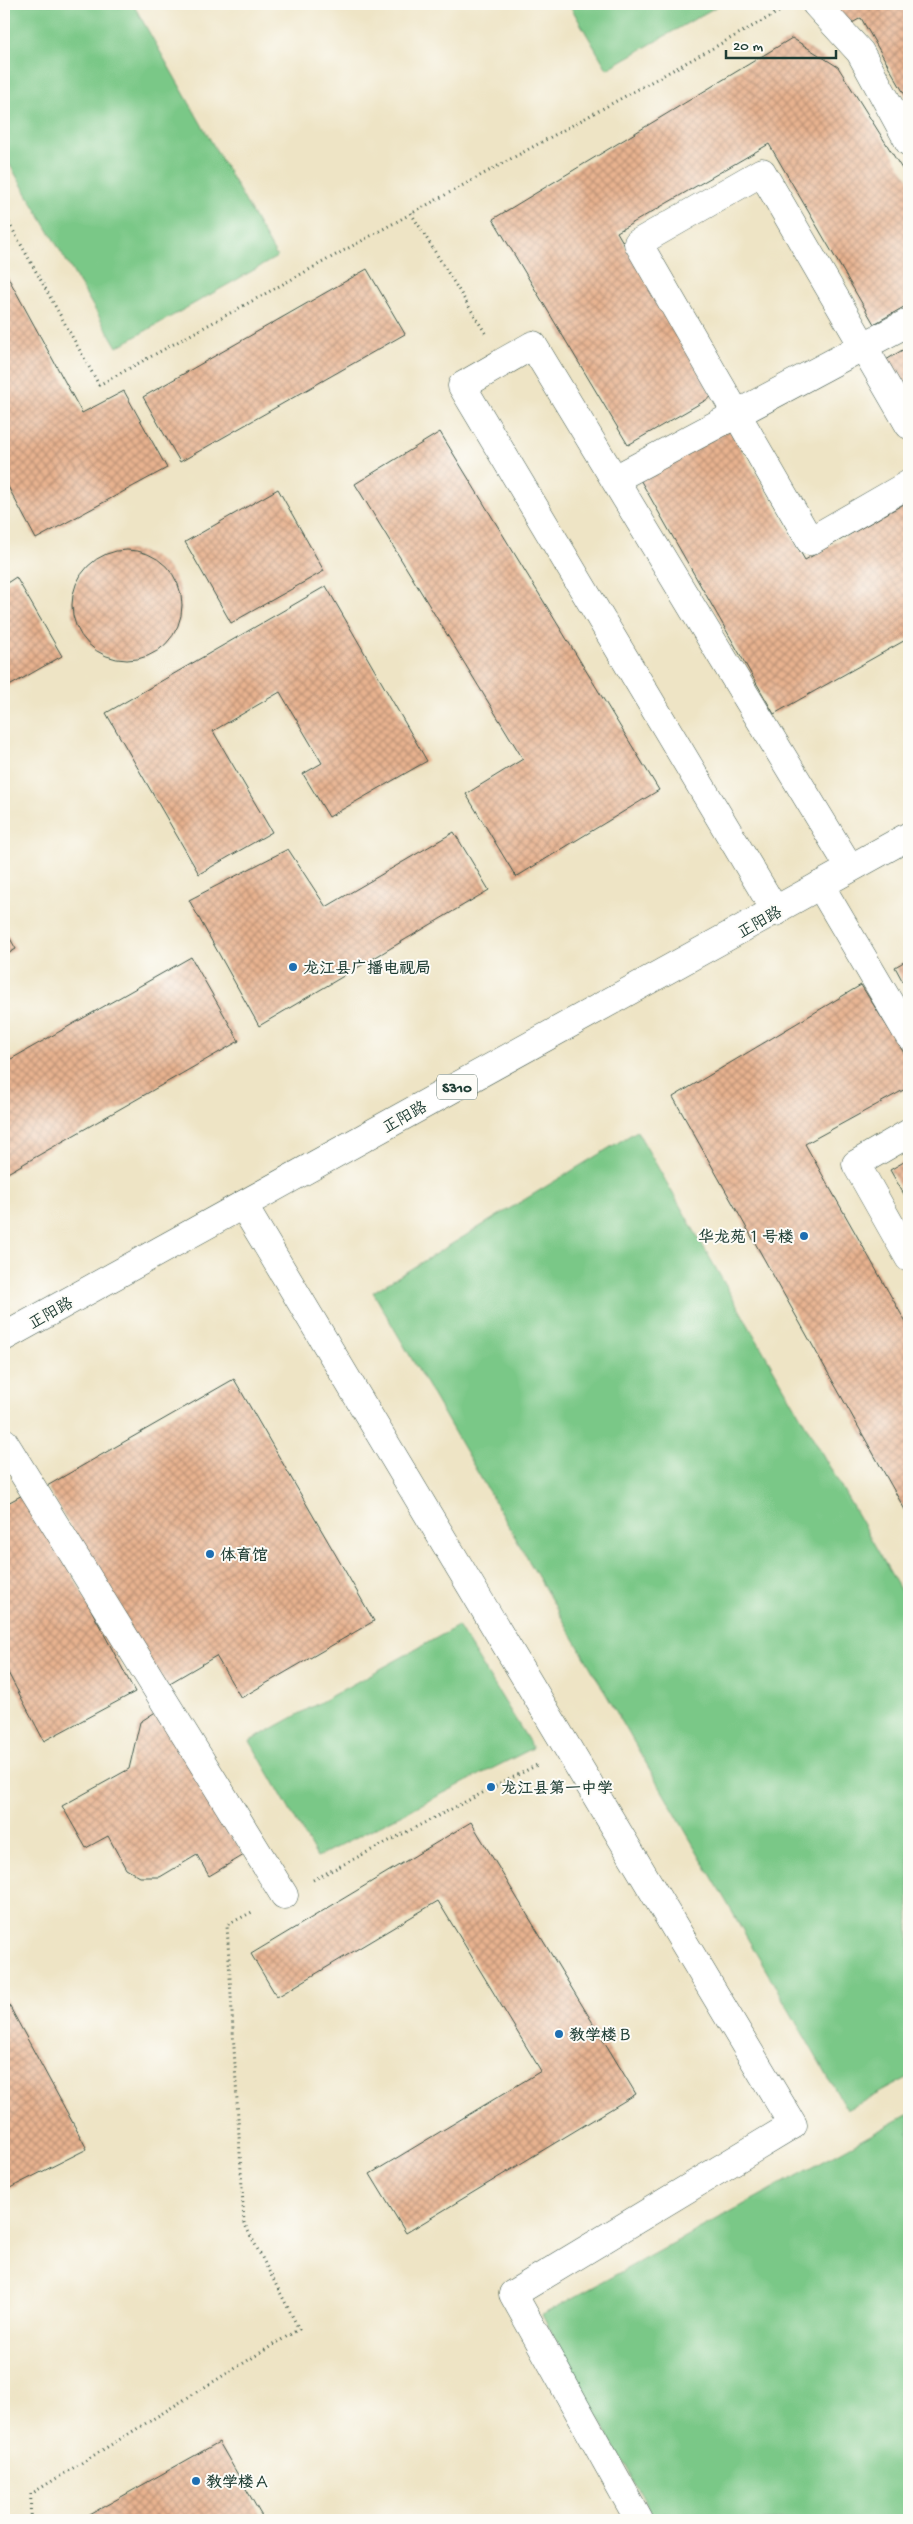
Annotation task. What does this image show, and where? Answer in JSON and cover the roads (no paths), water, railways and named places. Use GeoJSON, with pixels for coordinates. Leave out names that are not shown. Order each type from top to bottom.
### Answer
{"type":"FeatureCollection","features":[{"type":"Feature","properties":{"kind":"street"},"geometry":{"type":"LineString","coordinates":[[816,4],[860,52],[909,142]]}},
{"type":"Feature","properties":{"kind":"street"},"geometry":{"type":"LineString","coordinates":[[909,425],[762,172],[638,243],[810,541],[909,484]]}},
{"type":"Feature","properties":{"kind":"street"},"geometry":{"type":"LineString","coordinates":[[615,479],[909,322]]}},
{"type":"Feature","properties":{"kind":"street"},"geometry":{"type":"LineString","coordinates":[[504,362],[533,345]]}},
{"type":"Feature","properties":{"kind":"street"},"geometry":{"type":"LineString","coordinates":[[533,345],[850,868]]}},
{"type":"Feature","properties":{"kind":"street"},"geometry":{"type":"LineString","coordinates":[[533,345],[462,386],[776,912]]}},
{"type":"Feature","properties":{"kind":"street","name":"正阳路"},"geometry":{"type":"LineString","coordinates":[[4,1337],[776,912],[820,885],[909,836]]}},
{"type":"Feature","properties":{"kind":"street"},"geometry":{"type":"LineString","coordinates":[[820,885],[909,1036]]}},
{"type":"Feature","properties":{"kind":"street"},"geometry":{"type":"LineString","coordinates":[[909,1133],[856,1164],[909,1258]]}},
{"type":"Feature","properties":{"kind":"street"},"geometry":{"type":"LineString","coordinates":[[243,1205],[793,2125],[513,2294],[638,2520]]}},
{"type":"Feature","properties":{"kind":"street"},"geometry":{"type":"LineString","coordinates":[[4,1442],[284,1895]]}},
{"type":"Feature","properties":{"kind":"place","name":"龙江县广播电视局"},"geometry":{"type":"Point","coordinates":[293,967]}},
{"type":"Feature","properties":{"kind":"place","name":"华龙苑１号楼"},"geometry":{"type":"Point","coordinates":[804,1236]}},
{"type":"Feature","properties":{"kind":"place","name":"体育馆"},"geometry":{"type":"Point","coordinates":[210,1554]}},
{"type":"Feature","properties":{"kind":"place","name":"龙江县第一中学"},"geometry":{"type":"Point","coordinates":[491,1787]}},
{"type":"Feature","properties":{"kind":"place","name":"教学楼Ｂ"},"geometry":{"type":"Point","coordinates":[559,2034]}},
{"type":"Feature","properties":{"kind":"place","name":"教学楼Ａ"},"geometry":{"type":"Point","coordinates":[196,2481]}}]}
